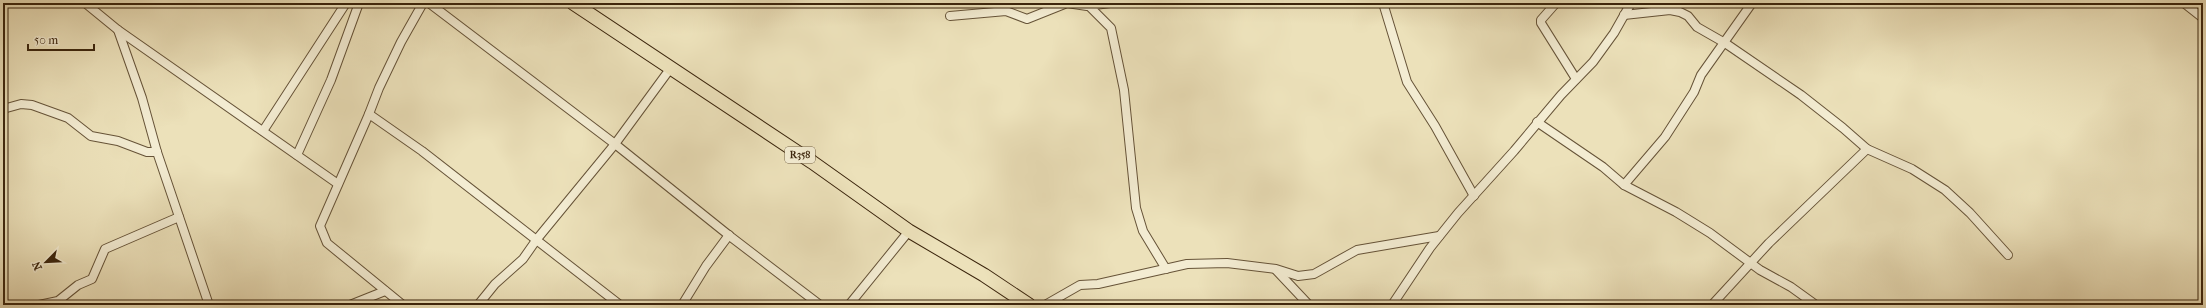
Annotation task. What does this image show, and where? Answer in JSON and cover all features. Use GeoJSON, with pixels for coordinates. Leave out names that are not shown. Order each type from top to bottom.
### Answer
{"type":"FeatureCollection","features":[{"type":"Feature","properties":{"kind":"main road","name":"R358"},"geometry":{"type":"LineString","coordinates":[[573,3],[670,69],[812,162],[910,231],[984,274],[1029,305]]}},
{"type":"Feature","properties":{"kind":"street"},"geometry":{"type":"LineString","coordinates":[[85,3],[118,30],[338,184]]}},
{"type":"Feature","properties":{"kind":"street"},"geometry":{"type":"LineString","coordinates":[[263,131],[346,3]]}},
{"type":"Feature","properties":{"kind":"street"},"geometry":{"type":"LineString","coordinates":[[296,155],[330,80],[360,3]]}},
{"type":"Feature","properties":{"kind":"street"},"geometry":{"type":"LineString","coordinates":[[403,305],[333,248],[321,232],[322,219],[369,114],[379,88],[400,42],[423,3]]}},
{"type":"Feature","properties":{"kind":"street"},"geometry":{"type":"LineString","coordinates":[[429,3],[615,144],[820,305]]}},
{"type":"Feature","properties":{"kind":"street"},"geometry":{"type":"LineString","coordinates":[[950,16],[1006,11],[1027,19],[1067,3],[1110,3]]}},
{"type":"Feature","properties":{"kind":"street"},"geometry":{"type":"LineString","coordinates":[[1383,3],[1407,82],[1435,126],[1474,196]]}},
{"type":"Feature","properties":{"kind":"street"},"geometry":{"type":"LineString","coordinates":[[1556,3],[1541,20],[1541,23],[1576,78]]}},
{"type":"Feature","properties":{"kind":"street"},"geometry":{"type":"LineString","coordinates":[[1392,305],[1439,236],[1514,152],[1537,122],[1602,51],[1631,3]]}},
{"type":"Feature","properties":{"kind":"street"},"geometry":{"type":"LineString","coordinates":[[1624,185],[1664,137],[1694,92],[1701,75],[1752,3]]}},
{"type":"Feature","properties":{"kind":"street"},"geometry":{"type":"LineString","coordinates":[[2184,3],[2203,18]]}},
{"type":"Feature","properties":{"kind":"street"},"geometry":{"type":"LineString","coordinates":[[1087,4],[1111,28],[1124,90],[1136,208],[1143,231],[1166,269]]}},
{"type":"Feature","properties":{"kind":"street"},"geometry":{"type":"LineString","coordinates":[[1624,15],[1654,10],[1680,12],[1688,16],[1697,27],[1725,43],[1801,95],[1867,149],[1912,170],[1946,190],[1970,213],[2008,255]]}},
{"type":"Feature","properties":{"kind":"street"},"geometry":{"type":"LineString","coordinates":[[118,30],[142,98],[157,152],[209,305]]}},
{"type":"Feature","properties":{"kind":"street"},"geometry":{"type":"LineString","coordinates":[[478,305],[495,284],[523,259],[537,239],[615,144],[670,69]]}},
{"type":"Feature","properties":{"kind":"street"},"geometry":{"type":"LineString","coordinates":[[3,109],[21,104],[32,105],[68,118],[91,136],[118,141],[147,152],[157,152]]}},
{"type":"Feature","properties":{"kind":"street"},"geometry":{"type":"LineString","coordinates":[[369,114],[422,151],[620,305]]}},
{"type":"Feature","properties":{"kind":"street"},"geometry":{"type":"LineString","coordinates":[[1537,122],[1603,167],[1624,185],[1676,212],[1750,262],[1768,276],[1802,293],[1816,305]]}},
{"type":"Feature","properties":{"kind":"street"},"geometry":{"type":"LineString","coordinates":[[1712,305],[1750,262],[1867,149]]}},
{"type":"Feature","properties":{"kind":"street"},"geometry":{"type":"LineString","coordinates":[[39,305],[58,301],[78,285],[92,279],[105,249],[179,217]]}},
{"type":"Feature","properties":{"kind":"street"},"geometry":{"type":"LineString","coordinates":[[849,305],[910,231]]}},
{"type":"Feature","properties":{"kind":"street"},"geometry":{"type":"LineString","coordinates":[[682,305],[706,266],[729,235]]}},
{"type":"Feature","properties":{"kind":"street"},"geometry":{"type":"LineString","coordinates":[[1045,305],[1080,285],[1098,284],[1187,264],[1227,263],[1276,269],[1298,276],[1314,274],[1357,250],[1439,236]]}},
{"type":"Feature","properties":{"kind":"street"},"geometry":{"type":"LineString","coordinates":[[1276,269],[1309,305]]}},
{"type":"Feature","properties":{"kind":"street"},"geometry":{"type":"LineString","coordinates":[[350,305],[385,291]]}}]}
